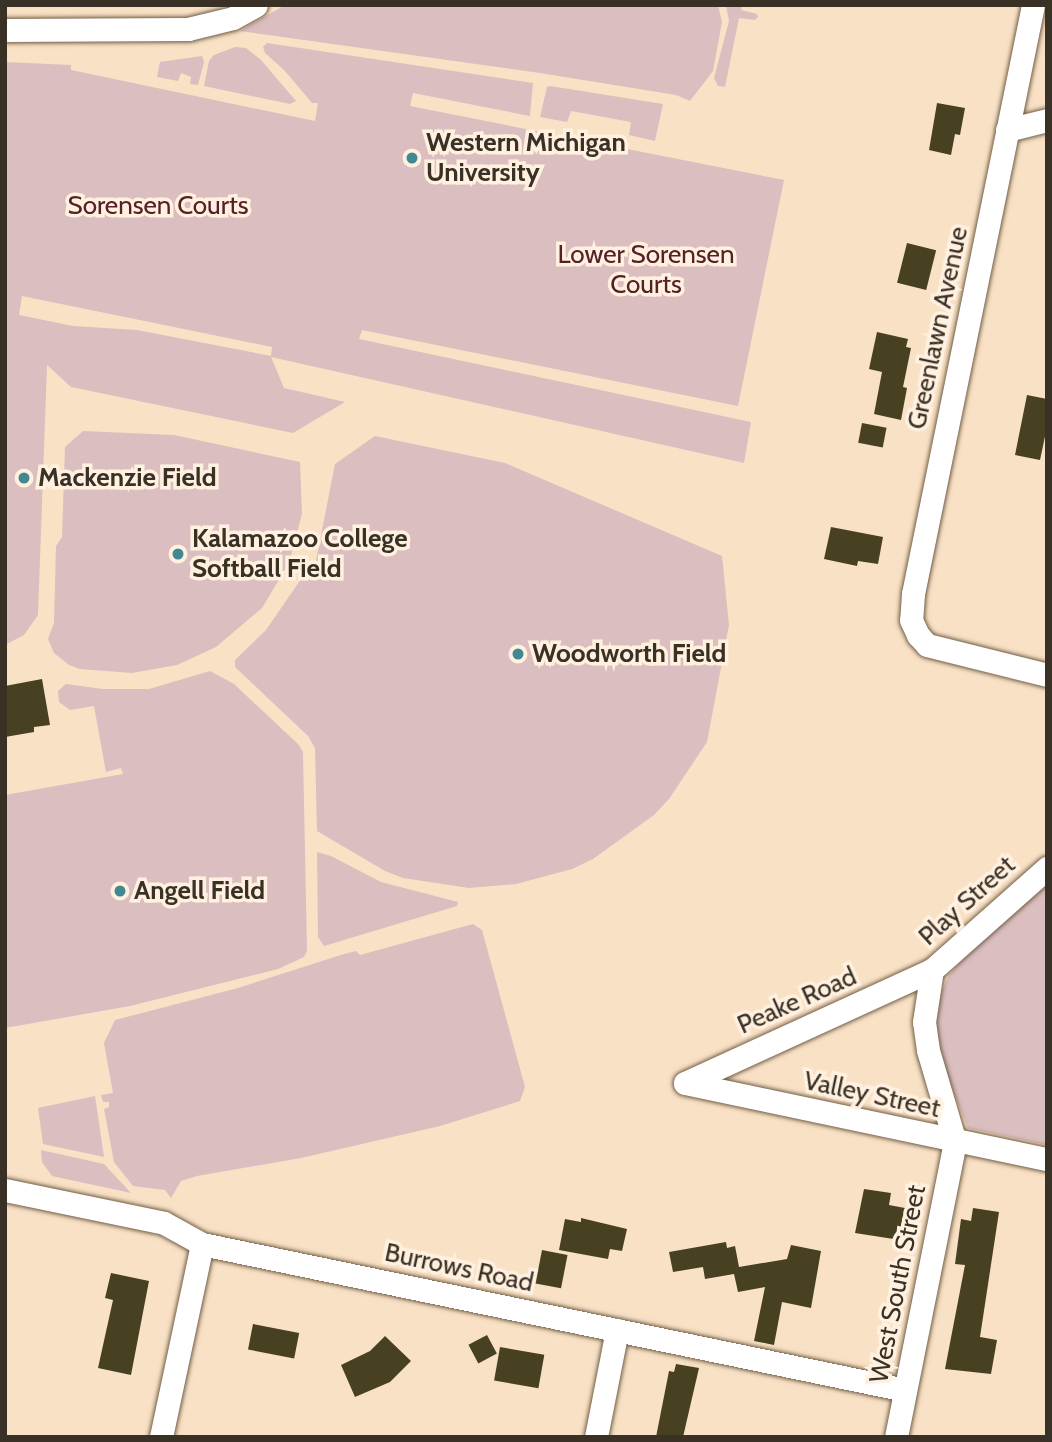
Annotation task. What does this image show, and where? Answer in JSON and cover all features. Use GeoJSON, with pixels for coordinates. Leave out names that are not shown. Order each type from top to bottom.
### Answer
{"type":"FeatureCollection","features":[{"type":"Feature","properties":{"kind":"street"},"geometry":{"type":"LineString","coordinates":[[5,30],[188,29],[233,18],[256,5]]}},
{"type":"Feature","properties":{"kind":"street","name":"Greenlawn Avenue"},"geometry":{"type":"LineString","coordinates":[[1033,5],[913,594],[911,620],[918,635],[928,645],[1047,675]]}},
{"type":"Feature","properties":{"kind":"street"},"geometry":{"type":"LineString","coordinates":[[1007,130],[1047,120]]}},
{"type":"Feature","properties":{"kind":"street","name":"Play Street"},"geometry":{"type":"LineString","coordinates":[[955,1143],[928,1050],[924,1022],[932,970],[1047,868]]}},
{"type":"Feature","properties":{"kind":"street","name":"Peake Road"},"geometry":{"type":"LineString","coordinates":[[685,1083],[932,970]]}},
{"type":"Feature","properties":{"kind":"street","name":"Valley Street"},"geometry":{"type":"LineString","coordinates":[[685,1083],[955,1143],[1047,1159]]}},
{"type":"Feature","properties":{"kind":"street","name":"West South Street"},"geometry":{"type":"LineString","coordinates":[[896,1437],[955,1143]]}},
{"type":"Feature","properties":{"kind":"street","name":"Burrows Road"},"geometry":{"type":"LineString","coordinates":[[5,1190],[164,1223],[202,1244],[905,1390]]}},
{"type":"Feature","properties":{"kind":"street"},"geometry":{"type":"LineString","coordinates":[[161,1437],[202,1244]]}},
{"type":"Feature","properties":{"kind":"street"},"geometry":{"type":"LineString","coordinates":[[596,1437],[617,1330]]}},
{"type":"Feature","properties":{"kind":"green space"},"geometry":{"type":"Polygon","coordinates":[[[285,5],[718,5],[722,22],[713,71],[690,101],[676,95],[540,73],[240,31],[285,5]]]}},
{"type":"Feature","properties":{"kind":"green space"},"geometry":{"type":"Polygon","coordinates":[[[726,5],[742,5],[741,10],[757,14],[758,17],[755,20],[739,18],[725,87],[718,86],[714,78],[729,21],[726,5]]]}},
{"type":"Feature","properties":{"kind":"green space","name":"Western Michigan University"},"geometry":{"type":"Polygon","coordinates":[[[267,43],[533,83],[530,116],[413,93],[410,106],[784,180],[738,406],[362,330],[359,339],[751,422],[744,463],[271,357],[284,388],[345,402],[293,433],[71,387],[47,365],[38,615],[24,635],[5,645],[5,62],[71,65],[71,70],[315,121],[318,103],[312,103],[285,71],[265,53],[263,47],[267,43]],[[22,296],[19,315],[73,326],[137,330],[271,356],[272,347],[22,296]]]}},
{"type":"Feature","properties":{"kind":"green space"},"geometry":{"type":"Polygon","coordinates":[[[235,47],[246,48],[261,60],[296,101],[290,104],[204,86],[209,61],[214,55],[235,47]]]}},
{"type":"Feature","properties":{"kind":"green space"},"geometry":{"type":"Polygon","coordinates":[[[202,56],[204,62],[198,85],[190,84],[191,77],[181,73],[178,81],[157,77],[160,62],[202,56]]]}},
{"type":"Feature","properties":{"kind":"green space"},"geometry":{"type":"Polygon","coordinates":[[[547,87],[663,104],[655,141],[629,135],[631,122],[571,111],[567,122],[540,117],[547,87]]]}},
{"type":"Feature","properties":{"kind":"green space","name":"Kalamazoo College Softball Field"},"geometry":{"type":"Polygon","coordinates":[[[83,431],[174,435],[300,462],[302,514],[289,563],[262,608],[216,647],[177,665],[132,673],[80,669],[69,665],[54,653],[48,639],[54,623],[56,546],[62,537],[65,447],[83,431]]]}},
{"type":"Feature","properties":{"kind":"green space","name":"Woodworth Field"},"geometry":{"type":"Polygon","coordinates":[[[375,436],[505,463],[722,556],[729,625],[707,742],[669,799],[654,815],[593,859],[572,869],[516,884],[469,888],[403,878],[385,871],[317,831],[315,748],[308,736],[235,667],[235,660],[266,630],[301,579],[313,576],[335,464],[375,436]]]}},
{"type":"Feature","properties":{"kind":"green space"},"geometry":{"type":"Polygon","coordinates":[[[210,671],[234,684],[298,744],[303,752],[307,951],[304,957],[278,969],[130,1006],[5,1028],[5,795],[123,774],[121,768],[106,772],[94,706],[70,710],[59,702],[58,691],[66,684],[103,689],[149,689],[210,671]]]}},
{"type":"Feature","properties":{"kind":"green space"},"geometry":{"type":"Polygon","coordinates":[[[317,852],[331,856],[381,882],[458,902],[457,906],[324,946],[318,937],[317,852]]]}},
{"type":"Feature","properties":{"kind":"green space"},"geometry":{"type":"Polygon","coordinates":[[[1047,879],[1047,1145],[968,1128],[940,1058],[934,1024],[939,998],[949,975],[982,938],[1047,879]]]}},
{"type":"Feature","properties":{"kind":"green space"},"geometry":{"type":"Polygon","coordinates":[[[473,924],[482,930],[525,1087],[520,1101],[440,1126],[301,1158],[197,1176],[181,1181],[171,1198],[165,1190],[133,1186],[114,1162],[104,1109],[109,1107],[109,1102],[103,1102],[101,1095],[113,1093],[104,1043],[115,1020],[238,988],[344,954],[356,951],[360,955],[473,924]]]}},
{"type":"Feature","properties":{"kind":"green space"},"geometry":{"type":"Polygon","coordinates":[[[95,1096],[104,1157],[43,1144],[38,1108],[95,1096]]]}},
{"type":"Feature","properties":{"kind":"green space"},"geometry":{"type":"Polygon","coordinates":[[[41,1150],[104,1164],[131,1193],[52,1176],[42,1162],[41,1150]]]}},
{"type":"Feature","properties":{"kind":"building"},"geometry":{"type":"Polygon","coordinates":[[[937,103],[965,108],[960,135],[955,134],[951,155],[929,150],[937,103]]]}},
{"type":"Feature","properties":{"kind":"building"},"geometry":{"type":"Polygon","coordinates":[[[907,243],[936,250],[926,290],[897,283],[907,243]]]}},
{"type":"Feature","properties":{"kind":"building"},"geometry":{"type":"Polygon","coordinates":[[[877,332],[908,339],[906,347],[911,348],[903,387],[907,388],[901,420],[874,414],[882,372],[869,369],[877,332]]]}},
{"type":"Feature","properties":{"kind":"building"},"geometry":{"type":"Polygon","coordinates":[[[1027,395],[1047,399],[1047,427],[1040,460],[1015,455],[1027,395]]]}},
{"type":"Feature","properties":{"kind":"building"},"geometry":{"type":"Polygon","coordinates":[[[862,423],[887,428],[883,447],[858,443],[862,423]]]}},
{"type":"Feature","properties":{"kind":"building"},"geometry":{"type":"Polygon","coordinates":[[[831,527],[883,537],[878,564],[858,561],[857,566],[824,559],[831,527]]]}},
{"type":"Feature","properties":{"kind":"building"},"geometry":{"type":"Polygon","coordinates":[[[42,679],[50,725],[34,727],[34,732],[5,737],[5,686],[42,679]]]}},
{"type":"Feature","properties":{"kind":"building"},"geometry":{"type":"Polygon","coordinates":[[[864,1189],[891,1193],[889,1205],[905,1208],[900,1240],[855,1233],[864,1189]]]}},
{"type":"Feature","properties":{"kind":"building"},"geometry":{"type":"Polygon","coordinates":[[[973,1208],[999,1212],[980,1337],[997,1340],[991,1374],[945,1369],[965,1265],[955,1264],[961,1219],[971,1221],[973,1208]]]}},
{"type":"Feature","properties":{"kind":"building"},"geometry":{"type":"Polygon","coordinates":[[[581,1218],[627,1229],[622,1251],[610,1249],[608,1259],[559,1250],[565,1219],[581,1222],[581,1218]]]}},
{"type":"Feature","properties":{"kind":"building"},"geometry":{"type":"Polygon","coordinates":[[[726,1242],[727,1248],[735,1246],[739,1267],[787,1259],[791,1245],[821,1251],[811,1308],[782,1302],[774,1345],[754,1341],[765,1287],[738,1292],[734,1274],[705,1279],[703,1267],[673,1272],[669,1252],[726,1242]]]}},
{"type":"Feature","properties":{"kind":"building"},"geometry":{"type":"Polygon","coordinates":[[[542,1250],[568,1255],[561,1288],[536,1283],[542,1250]]]}},
{"type":"Feature","properties":{"kind":"building"},"geometry":{"type":"Polygon","coordinates":[[[111,1273],[149,1281],[131,1375],[98,1368],[113,1300],[105,1298],[111,1273]]]}},
{"type":"Feature","properties":{"kind":"building"},"geometry":{"type":"Polygon","coordinates":[[[253,1324],[299,1333],[294,1358],[248,1350],[253,1324]]]}},
{"type":"Feature","properties":{"kind":"building"},"geometry":{"type":"Polygon","coordinates":[[[487,1335],[497,1354],[478,1363],[468,1345],[487,1335]]]}},
{"type":"Feature","properties":{"kind":"building"},"geometry":{"type":"Polygon","coordinates":[[[385,1336],[411,1361],[390,1382],[355,1397],[341,1365],[370,1351],[385,1336]]]}},
{"type":"Feature","properties":{"kind":"building"},"geometry":{"type":"Polygon","coordinates":[[[500,1347],[544,1355],[538,1388],[494,1380],[500,1347]]]}},
{"type":"Feature","properties":{"kind":"building"},"geometry":{"type":"Polygon","coordinates":[[[676,1364],[699,1368],[683,1437],[656,1437],[669,1371],[674,1372],[676,1364]]]}},
{"type":"Feature","properties":{"kind":"place","name":"Western Michigan University"},"geometry":{"type":"Point","coordinates":[412,158]}},
{"type":"Feature","properties":{"kind":"place","name":"Mackenzie Field"},"geometry":{"type":"Point","coordinates":[24,478]}},
{"type":"Feature","properties":{"kind":"place","name":"Kalamazoo College Softball Field"},"geometry":{"type":"Point","coordinates":[178,554]}},
{"type":"Feature","properties":{"kind":"place","name":"Woodworth Field"},"geometry":{"type":"Point","coordinates":[518,654]}},
{"type":"Feature","properties":{"kind":"place","name":"Angell Field"},"geometry":{"type":"Point","coordinates":[120,891]}},
{"type":"Feature","properties":{"kind":"park label","name":"Sorensen Courts"},"geometry":{"type":"Point","coordinates":[158,206]}},
{"type":"Feature","properties":{"kind":"park label","name":"Lower Sorensen Courts"},"geometry":{"type":"Point","coordinates":[646,270]}}]}
